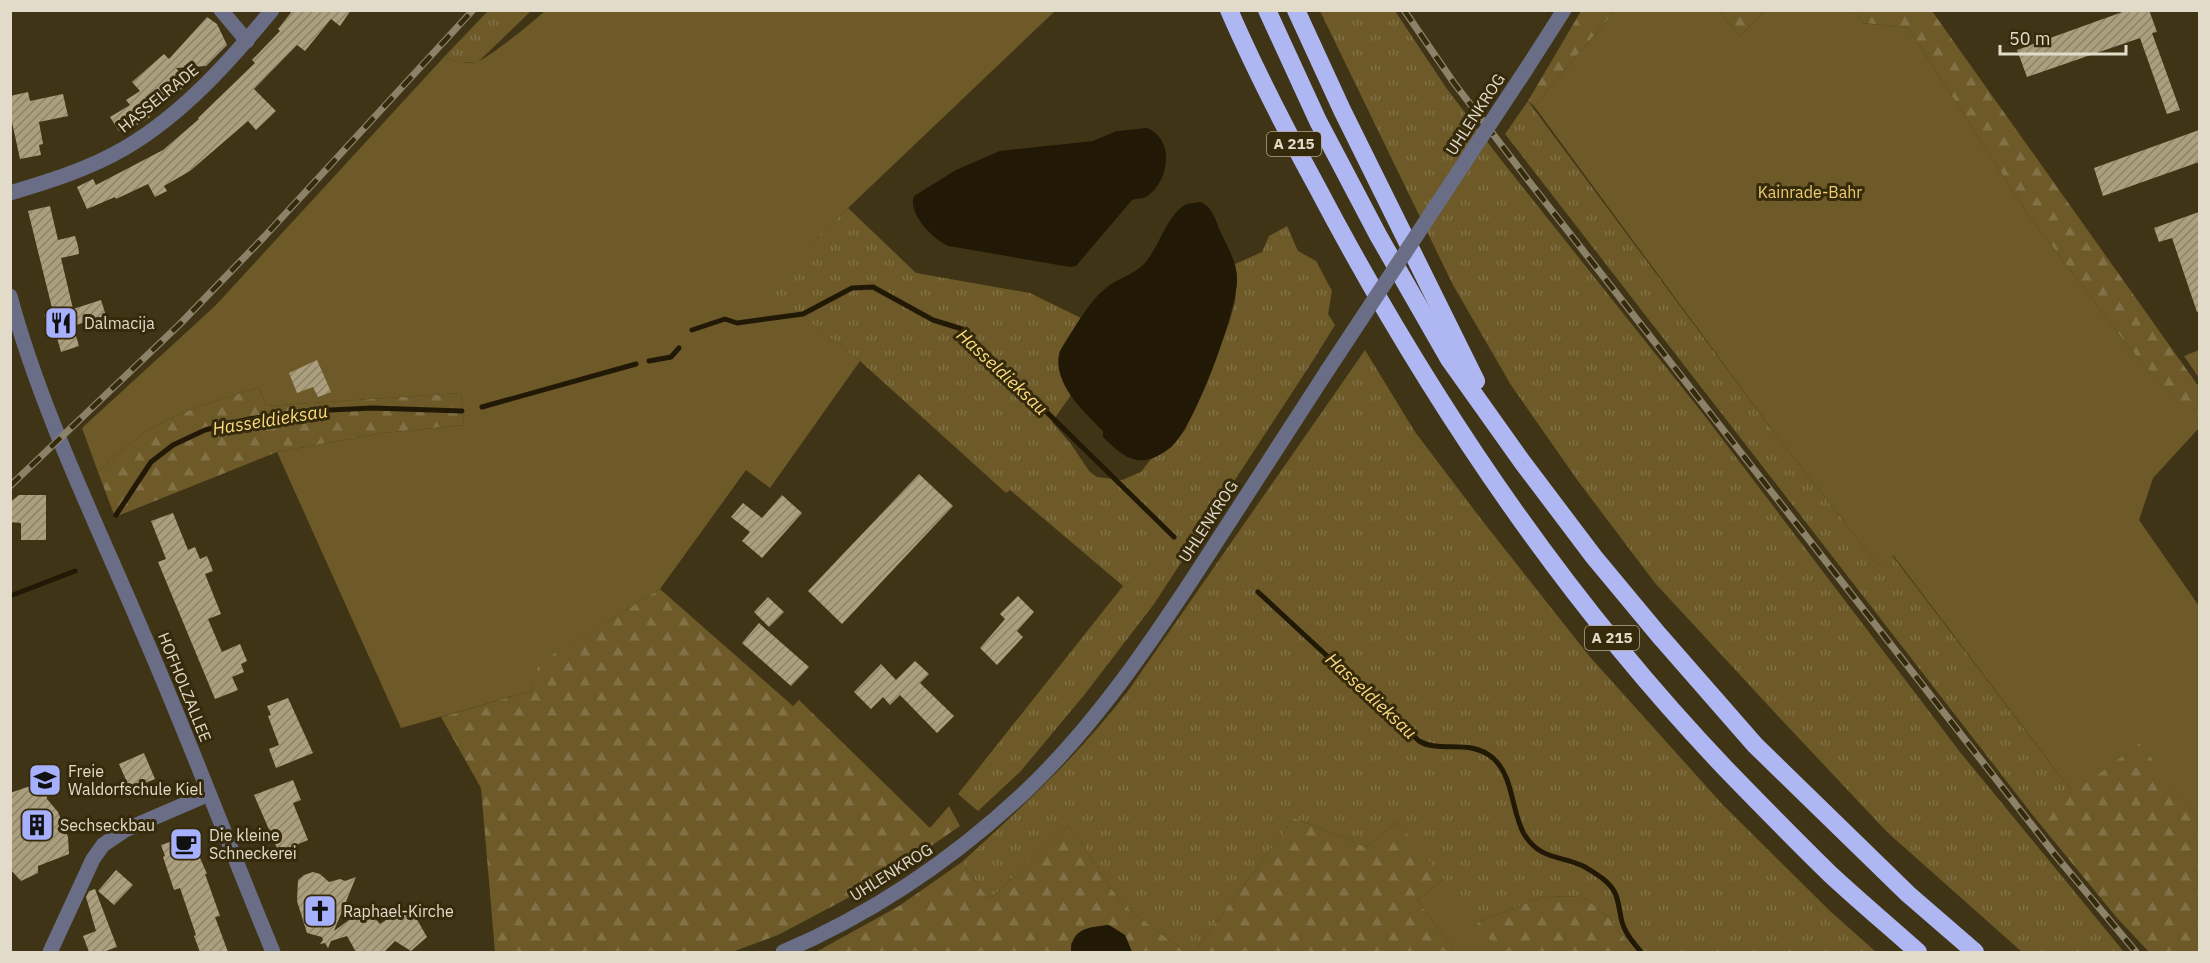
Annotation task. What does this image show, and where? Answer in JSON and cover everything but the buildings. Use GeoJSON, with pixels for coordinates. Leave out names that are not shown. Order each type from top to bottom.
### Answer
{"type":"FeatureCollection","features":[{"type":"Feature","properties":{"kind":"highway","name":"A 215"},"geometry":{"type":"LineString","coordinates":[[1229,10],[1288,134],[1340,231],[1404,343],[1497,488],[1565,580],[1632,663],[1725,767],[1831,874],[1918,952]]}},
{"type":"Feature","properties":{"kind":"highway","name":"A 215"},"geometry":{"type":"LineString","coordinates":[[1267,10],[1318,120],[1378,235],[1449,359],[1523,463],[1594,557],[1755,745],[1908,894],[1975,952]]}},
{"type":"Feature","properties":{"kind":"highway"},"geometry":{"type":"LineString","coordinates":[[1296,10],[1373,174],[1500,430]]}},
{"type":"Feature","properties":{"kind":"street"},"geometry":{"type":"LineString","coordinates":[[221,10],[247,41]]}},
{"type":"Feature","properties":{"kind":"street","name":"HASSELRADE"},"geometry":{"type":"LineString","coordinates":[[10,193],[84,168],[125,148],[147,134],[204,86],[247,41],[272,10]]}},
{"type":"Feature","properties":{"kind":"street","name":"UHLENKROG"},"geometry":{"type":"LineString","coordinates":[[783,952],[820,936],[893,896],[930,871],[980,832],[1028,789],[1094,716],[1156,632],[1564,10]]}},
{"type":"Feature","properties":{"kind":"street","name":"HOFHOLZALLEE"},"geometry":{"type":"LineString","coordinates":[[10,296],[29,359],[60,437],[158,666],[273,952]]}},
{"type":"Feature","properties":{"kind":"street"},"geometry":{"type":"LineString","coordinates":[[50,952],[93,859],[103,845],[125,830],[209,794]]}},
{"type":"Feature","properties":{"kind":"green space"},"geometry":{"type":"Polygon","coordinates":[[[488,11],[531,11],[478,62],[461,63],[444,57],[488,11]]]}},
{"type":"Feature","properties":{"kind":"green space"},"geometry":{"type":"Polygon","coordinates":[[[545,11],[1055,11],[765,287],[860,361],[770,488],[746,470],[660,589],[539,663],[531,691],[401,728],[277,452],[383,433],[464,425],[461,393],[266,406],[259,387],[193,409],[155,426],[111,459],[98,472],[82,428],[215,306],[444,57],[460,62],[476,62],[511,39],[545,11]]]}},
{"type":"Feature","properties":{"kind":"green space"},"geometry":{"type":"Polygon","coordinates":[[[1320,11],[1395,11],[1447,89],[1502,161],[1704,415],[1960,752],[2124,952],[2022,952],[1887,832],[1655,583],[1578,481],[1511,385],[1453,285],[1320,11]]]}},
{"type":"Feature","properties":{"kind":"green space"},"geometry":{"type":"Polygon","coordinates":[[[1581,11],[1615,11],[1534,106],[1528,101],[1581,11]]]}},
{"type":"Feature","properties":{"kind":"green space","name":"Kainrade-Bahr"},"geometry":{"type":"Polygon","coordinates":[[[1615,11],[1719,11],[1740,36],[1765,11],[1854,11],[1864,23],[1908,28],[2027,213],[2127,345],[2199,428],[2153,478],[2139,520],[2199,606],[2199,821],[2140,743],[2073,793],[1893,555],[1878,565],[1773,431],[1534,106],[1615,11]]]}},
{"type":"Feature","properties":{"kind":"green space"},"geometry":{"type":"Polygon","coordinates":[[[1719,11],[1765,11],[1740,36],[1719,11]]]}},
{"type":"Feature","properties":{"kind":"green space"},"geometry":{"type":"Polygon","coordinates":[[[1854,11],[1932,11],[2199,387],[2199,429],[2127,345],[2027,213],[1908,28],[1864,23],[1854,11]]]}},
{"type":"Feature","properties":{"kind":"green space"},"geometry":{"type":"Polygon","coordinates":[[[1528,101],[1773,431],[1878,565],[1892,555],[2073,793],[2035,818],[1505,134],[1528,101]]]}},
{"type":"Feature","properties":{"kind":"green space"},"geometry":{"type":"Polygon","coordinates":[[[848,208],[916,273],[1030,293],[1081,318],[1059,355],[1060,371],[1071,395],[1052,422],[1071,444],[1089,471],[1097,477],[1122,480],[1141,472],[1151,459],[1171,447],[1185,430],[1229,323],[1235,302],[1237,277],[1235,264],[1262,252],[1269,236],[1287,226],[1298,251],[1316,261],[1332,291],[1328,314],[1335,325],[1154,604],[1085,694],[1020,772],[978,811],[958,794],[1123,586],[1010,490],[1006,493],[860,361],[764,287],[848,208]]]}},
{"type":"Feature","properties":{"kind":"green space"},"geometry":{"type":"Polygon","coordinates":[[[1365,350],[1415,432],[1590,657],[1723,805],[1830,911],[1876,952],[1632,952],[1612,921],[1584,897],[1544,896],[1476,923],[1397,822],[1366,847],[1294,818],[1194,952],[1185,952],[1122,904],[1069,825],[989,900],[962,862],[1070,759],[1128,691],[1365,350]]]}},
{"type":"Feature","properties":{"kind":"green space"},"geometry":{"type":"Polygon","coordinates":[[[2200,350],[2199,378],[2184,356],[2200,350]]]}},
{"type":"Feature","properties":{"kind":"green space"},"geometry":{"type":"Polygon","coordinates":[[[259,387],[266,406],[461,393],[464,425],[383,433],[277,452],[115,517],[98,472],[111,459],[140,436],[167,420],[259,387]]]}},
{"type":"Feature","properties":{"kind":"green space"},"geometry":{"type":"Polygon","coordinates":[[[660,589],[793,706],[799,700],[930,828],[949,806],[960,826],[882,880],[778,935],[732,952],[495,952],[481,788],[441,717],[531,691],[538,663],[660,589]]]}},
{"type":"Feature","properties":{"kind":"green space"},"geometry":{"type":"Polygon","coordinates":[[[2140,742],[2199,821],[2199,952],[2149,952],[2117,918],[2035,818],[2140,742]]]}},
{"type":"Feature","properties":{"kind":"green space"},"geometry":{"type":"Polygon","coordinates":[[[1294,818],[1366,847],[1397,822],[1444,879],[1417,900],[1456,952],[1194,952],[1294,818]]]}},
{"type":"Feature","properties":{"kind":"green space"},"geometry":{"type":"Polygon","coordinates":[[[1069,825],[1122,904],[1185,952],[1132,952],[1125,935],[1071,943],[1071,952],[816,952],[899,906],[962,862],[989,900],[1069,825]]]}},
{"type":"Feature","properties":{"kind":"green space"},"geometry":{"type":"Polygon","coordinates":[[[1444,879],[1499,952],[1456,952],[1417,900],[1444,879]]]}},
{"type":"Feature","properties":{"kind":"green space"},"geometry":{"type":"Polygon","coordinates":[[[1544,896],[1584,897],[1612,921],[1632,952],[1499,952],[1476,923],[1544,896]]]}},
{"type":"Feature","properties":{"kind":"shaded area"},"geometry":{"type":"Polygon","coordinates":[[[1147,128],[1156,134],[1165,151],[1166,161],[1160,182],[1146,197],[1132,200],[1076,266],[1070,267],[949,246],[923,226],[914,210],[914,196],[956,170],[1000,151],[1093,141],[1117,131],[1147,128]]]}},
{"type":"Feature","properties":{"kind":"shaded area"},"geometry":{"type":"Polygon","coordinates":[[[1200,202],[1213,214],[1235,266],[1237,279],[1230,316],[1202,395],[1180,437],[1170,448],[1159,455],[1146,460],[1132,459],[1122,454],[1103,437],[1103,431],[1078,405],[1064,385],[1058,363],[1060,351],[1086,309],[1099,294],[1144,264],[1174,214],[1187,204],[1200,202]]]}},
{"type":"Feature","properties":{"kind":"shaded area"},"geometry":{"type":"Polygon","coordinates":[[[1109,925],[1125,935],[1132,952],[1071,952],[1074,938],[1078,933],[1089,928],[1109,925]]]}},
{"type":"Feature","properties":{"kind":"waterway","name":"Hasseldieksau"},"geometry":{"type":"LineString","coordinates":[[692,330],[725,319],[737,323],[803,314],[852,288],[873,287],[933,320],[962,329],[1174,537]]}},
{"type":"Feature","properties":{"kind":"waterway","name":"Hasseldieksau"},"geometry":{"type":"LineString","coordinates":[[649,361],[671,357],[679,348]]}},
{"type":"Feature","properties":{"kind":"waterway","name":"Hasseldieksau"},"geometry":{"type":"LineString","coordinates":[[482,407],[636,364]]}},
{"type":"Feature","properties":{"kind":"waterway","name":"Hasseldieksau"},"geometry":{"type":"LineString","coordinates":[[116,515],[151,462],[173,445],[205,430],[249,419],[308,411],[373,408],[462,411]]}},
{"type":"Feature","properties":{"kind":"waterway"},"geometry":{"type":"LineString","coordinates":[[10,596],[75,571]]}},
{"type":"Feature","properties":{"kind":"waterway","name":"Hasseldieksau"},"geometry":{"type":"LineString","coordinates":[[1258,592],[1419,741],[1428,745],[1474,749],[1493,758],[1509,784],[1520,825],[1530,842],[1543,853],[1583,866],[1608,883],[1617,898],[1625,930],[1641,952]]}},
{"type":"Feature","properties":{"kind":"railway"},"geometry":{"type":"LineString","coordinates":[[10,486],[180,324],[264,237],[473,10]]}},
{"type":"Feature","properties":{"kind":"railway"},"geometry":{"type":"LineString","coordinates":[[1404,10],[1454,83],[1528,180],[2056,856],[2136,952]]}},
{"type":"Feature","properties":{"kind":"place","name":"Dalmacija"},"geometry":{"type":"Point","coordinates":[61,323]}},
{"type":"Feature","properties":{"kind":"place","name":"Freie Waldorfschule Kiel"},"geometry":{"type":"Point","coordinates":[45,780]}},
{"type":"Feature","properties":{"kind":"place","name":"Sechseckbau"},"geometry":{"type":"Point","coordinates":[37,825]}},
{"type":"Feature","properties":{"kind":"place","name":"Die kleine Schneckerei"},"geometry":{"type":"Point","coordinates":[186,844]}},
{"type":"Feature","properties":{"kind":"place","name":"Raphael-Kirche"},"geometry":{"type":"Point","coordinates":[320,911]}}]}
